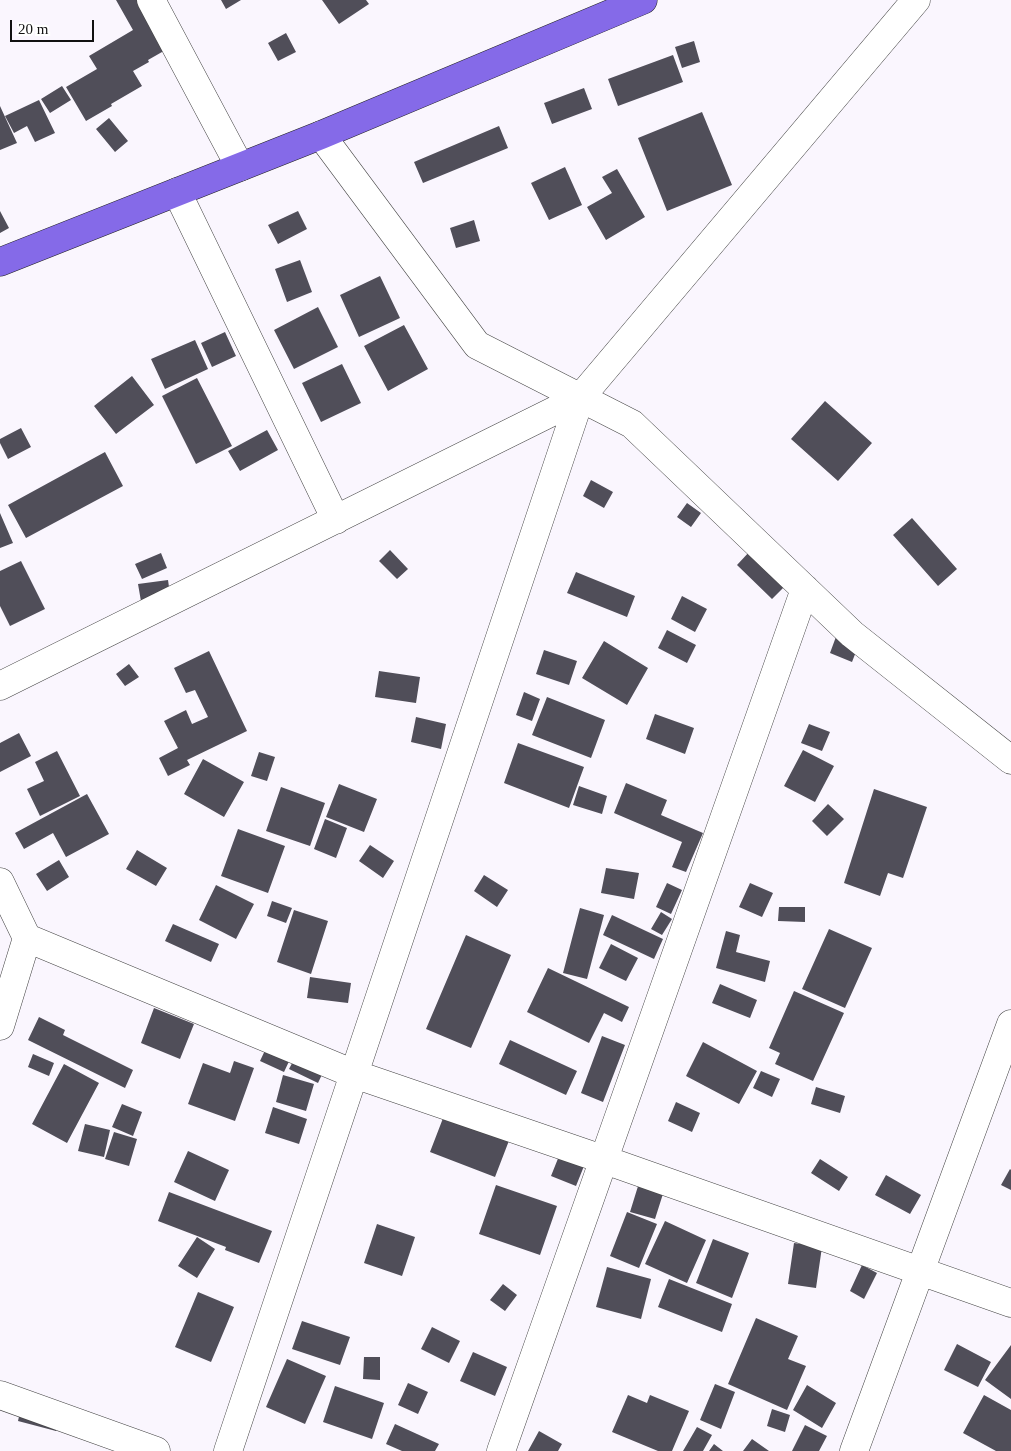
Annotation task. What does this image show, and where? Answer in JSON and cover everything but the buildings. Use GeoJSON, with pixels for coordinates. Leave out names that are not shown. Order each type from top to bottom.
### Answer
{"type":"FeatureCollection","features":[{"type":"Feature","properties":{"kind":"highway"},"geometry":{"type":"LineString","coordinates":[[0,262],[322,135],[643,0]]}},
{"type":"Feature","properties":{"kind":"street"},"geometry":{"type":"LineString","coordinates":[[151,0],[240,167]]}},
{"type":"Feature","properties":{"kind":"street"},"geometry":{"type":"LineString","coordinates":[[228,1451],[580,398],[916,0]]}},
{"type":"Feature","properties":{"kind":"street"},"geometry":{"type":"LineString","coordinates":[[322,135],[477,345],[632,424],[852,634],[1011,760]]}},
{"type":"Feature","properties":{"kind":"street"},"geometry":{"type":"LineString","coordinates":[[177,192],[336,520]]}},
{"type":"Feature","properties":{"kind":"street"},"geometry":{"type":"LineString","coordinates":[[0,686],[580,398]]}},
{"type":"Feature","properties":{"kind":"street"},"geometry":{"type":"LineString","coordinates":[[501,1451],[805,589]]}},
{"type":"Feature","properties":{"kind":"street"},"geometry":{"type":"LineString","coordinates":[[0,882],[27,938],[354,1074],[1011,1303]]}},
{"type":"Feature","properties":{"kind":"street"},"geometry":{"type":"LineString","coordinates":[[0,1026],[27,938]]}},
{"type":"Feature","properties":{"kind":"street"},"geometry":{"type":"LineString","coordinates":[[854,1451],[1011,1024]]}},
{"type":"Feature","properties":{"kind":"street"},"geometry":{"type":"LineString","coordinates":[[0,1395],[156,1451]]}}]}
